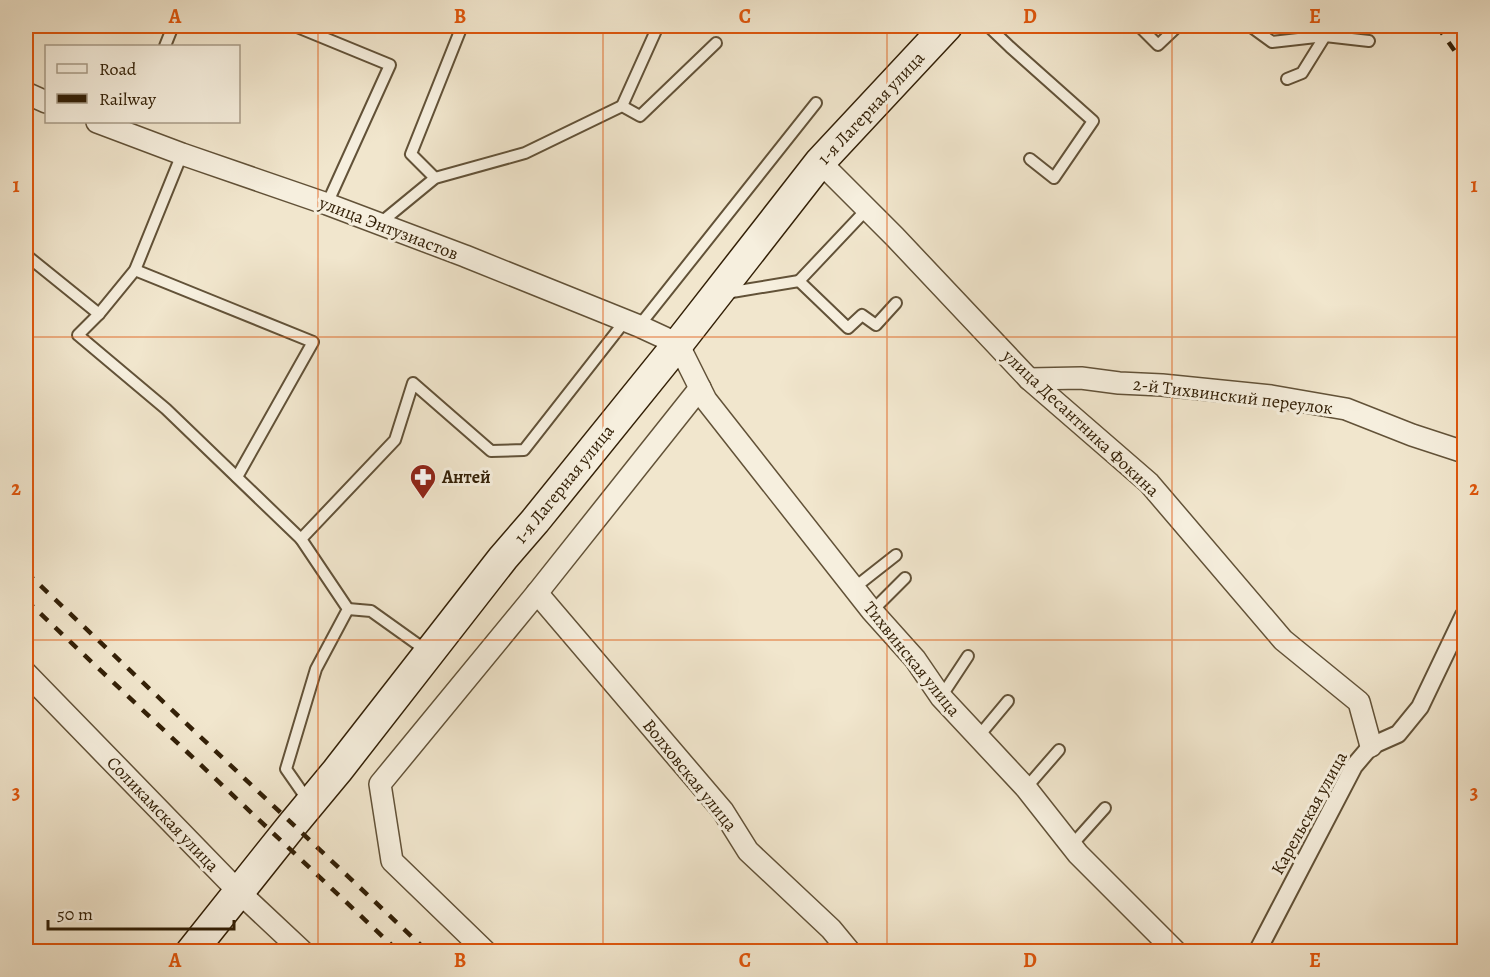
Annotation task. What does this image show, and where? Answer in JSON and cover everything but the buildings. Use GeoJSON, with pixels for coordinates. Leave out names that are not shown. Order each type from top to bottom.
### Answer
{"type":"FeatureCollection","features":[{"type":"Feature","properties":{"kind":"main road","name":"1-я Лагерная улица"},"geometry":{"type":"LineString","coordinates":[[191,951],[337,771],[503,558],[678,344],[820,162],[947,26]]}},
{"type":"Feature","properties":{"kind":"street"},"geometry":{"type":"LineString","coordinates":[[26,93],[45,102]]}},
{"type":"Feature","properties":{"kind":"street","name":"улица Энтузиастов"},"geometry":{"type":"LineString","coordinates":[[103,123],[133,128],[182,154],[327,204],[476,261],[632,323],[678,344]]}},
{"type":"Feature","properties":{"kind":"street","name":"улица Десантника Фокина"},"geometry":{"type":"LineString","coordinates":[[820,162],[1029,379],[1149,483],[1283,640],[1359,702],[1371,746]]}},
{"type":"Feature","properties":{"kind":"street","name":"Тихвинская улица"},"geometry":{"type":"LineString","coordinates":[[678,344],[706,400],[872,611],[915,659],[940,697],[1026,788],[1071,846],[1176,951]]}},
{"type":"Feature","properties":{"kind":"street","name":"2-й Тихвинский переулок"},"geometry":{"type":"LineString","coordinates":[[1029,379],[1081,378],[1282,398],[1346,409],[1412,435],[1464,452]]}},
{"type":"Feature","properties":{"kind":"street"},"geometry":{"type":"LineString","coordinates":[[486,951],[392,861],[380,784],[537,593],[700,388]]}},
{"type":"Feature","properties":{"kind":"street","name":"Волховская улица"},"geometry":{"type":"LineString","coordinates":[[537,593],[723,811],[748,851],[831,929],[850,951]]}},
{"type":"Feature","properties":{"kind":"street","name":"Карельская улица"},"geometry":{"type":"LineString","coordinates":[[1257,951],[1353,766],[1371,746],[1398,734],[1420,707],[1464,615]]}},
{"type":"Feature","properties":{"kind":"street","name":"Соликамская улица"},"geometry":{"type":"LineString","coordinates":[[26,673],[238,892],[303,951]]}},
{"type":"Feature","properties":{"kind":"lane"},"geometry":{"type":"LineString","coordinates":[[165,45],[173,26]]}},
{"type":"Feature","properties":{"kind":"lane"},"geometry":{"type":"LineString","coordinates":[[295,26],[390,65],[327,204]]}},
{"type":"Feature","properties":{"kind":"lane"},"geometry":{"type":"LineString","coordinates":[[435,178],[411,154],[462,26]]}},
{"type":"Feature","properties":{"kind":"lane"},"geometry":{"type":"LineString","coordinates":[[379,224],[435,178],[525,153],[622,106],[658,26]]}},
{"type":"Feature","properties":{"kind":"lane"},"geometry":{"type":"LineString","coordinates":[[988,26],[1093,121],[1054,178],[1030,159]]}},
{"type":"Feature","properties":{"kind":"lane"},"geometry":{"type":"LineString","coordinates":[[1139,26],[1158,45],[1178,26]]}},
{"type":"Feature","properties":{"kind":"lane"},"geometry":{"type":"LineString","coordinates":[[1250,26],[1272,42],[1325,36],[1369,41]]}},
{"type":"Feature","properties":{"kind":"lane"},"geometry":{"type":"LineString","coordinates":[[1287,79],[1302,73],[1325,36]]}},
{"type":"Feature","properties":{"kind":"lane"},"geometry":{"type":"LineString","coordinates":[[622,106],[640,116],[716,43]]}},
{"type":"Feature","properties":{"kind":"lane"},"geometry":{"type":"LineString","coordinates":[[301,539],[395,440],[413,383],[491,451],[524,450],[816,103]]}},
{"type":"Feature","properties":{"kind":"lane"},"geometry":{"type":"LineString","coordinates":[[182,154],[135,270],[99,314],[78,334],[166,409],[301,539],[348,609]]}},
{"type":"Feature","properties":{"kind":"lane"},"geometry":{"type":"LineString","coordinates":[[716,294],[799,281],[867,209]]}},
{"type":"Feature","properties":{"kind":"lane"},"geometry":{"type":"LineString","coordinates":[[26,255],[99,314]]}},
{"type":"Feature","properties":{"kind":"lane"},"geometry":{"type":"LineString","coordinates":[[135,270],[313,342],[237,477]]}},
{"type":"Feature","properties":{"kind":"lane"},"geometry":{"type":"LineString","coordinates":[[799,281],[848,328],[862,315],[876,325],[896,303]]}},
{"type":"Feature","properties":{"kind":"lane"},"geometry":{"type":"LineString","coordinates":[[854,588],[896,555]]}},
{"type":"Feature","properties":{"kind":"lane"},"geometry":{"type":"LineString","coordinates":[[872,611],[905,578]]}},
{"type":"Feature","properties":{"kind":"lane"},"geometry":{"type":"LineString","coordinates":[[348,609],[371,611],[429,653]]}},
{"type":"Feature","properties":{"kind":"lane"},"geometry":{"type":"LineString","coordinates":[[310,804],[286,769],[316,669],[348,609]]}},
{"type":"Feature","properties":{"kind":"lane"},"geometry":{"type":"LineString","coordinates":[[940,697],[968,656]]}},
{"type":"Feature","properties":{"kind":"lane"},"geometry":{"type":"LineString","coordinates":[[978,737],[1008,701]]}},
{"type":"Feature","properties":{"kind":"lane"},"geometry":{"type":"LineString","coordinates":[[1026,788],[1059,750]]}},
{"type":"Feature","properties":{"kind":"lane"},"geometry":{"type":"LineString","coordinates":[[1071,846],[1105,808]]}},
{"type":"Feature","properties":{"kind":"railway"},"geometry":{"type":"LineString","coordinates":[[1437,26],[1464,64]]}},
{"type":"Feature","properties":{"kind":"railway"},"geometry":{"type":"LineString","coordinates":[[26,572],[428,952]]}},
{"type":"Feature","properties":{"kind":"railway"},"geometry":{"type":"LineString","coordinates":[[26,600],[399,952]]}},
{"type":"Feature","properties":{"kind":"place","name":"Антей"},"geometry":{"type":"Point","coordinates":[423,500]}}]}
